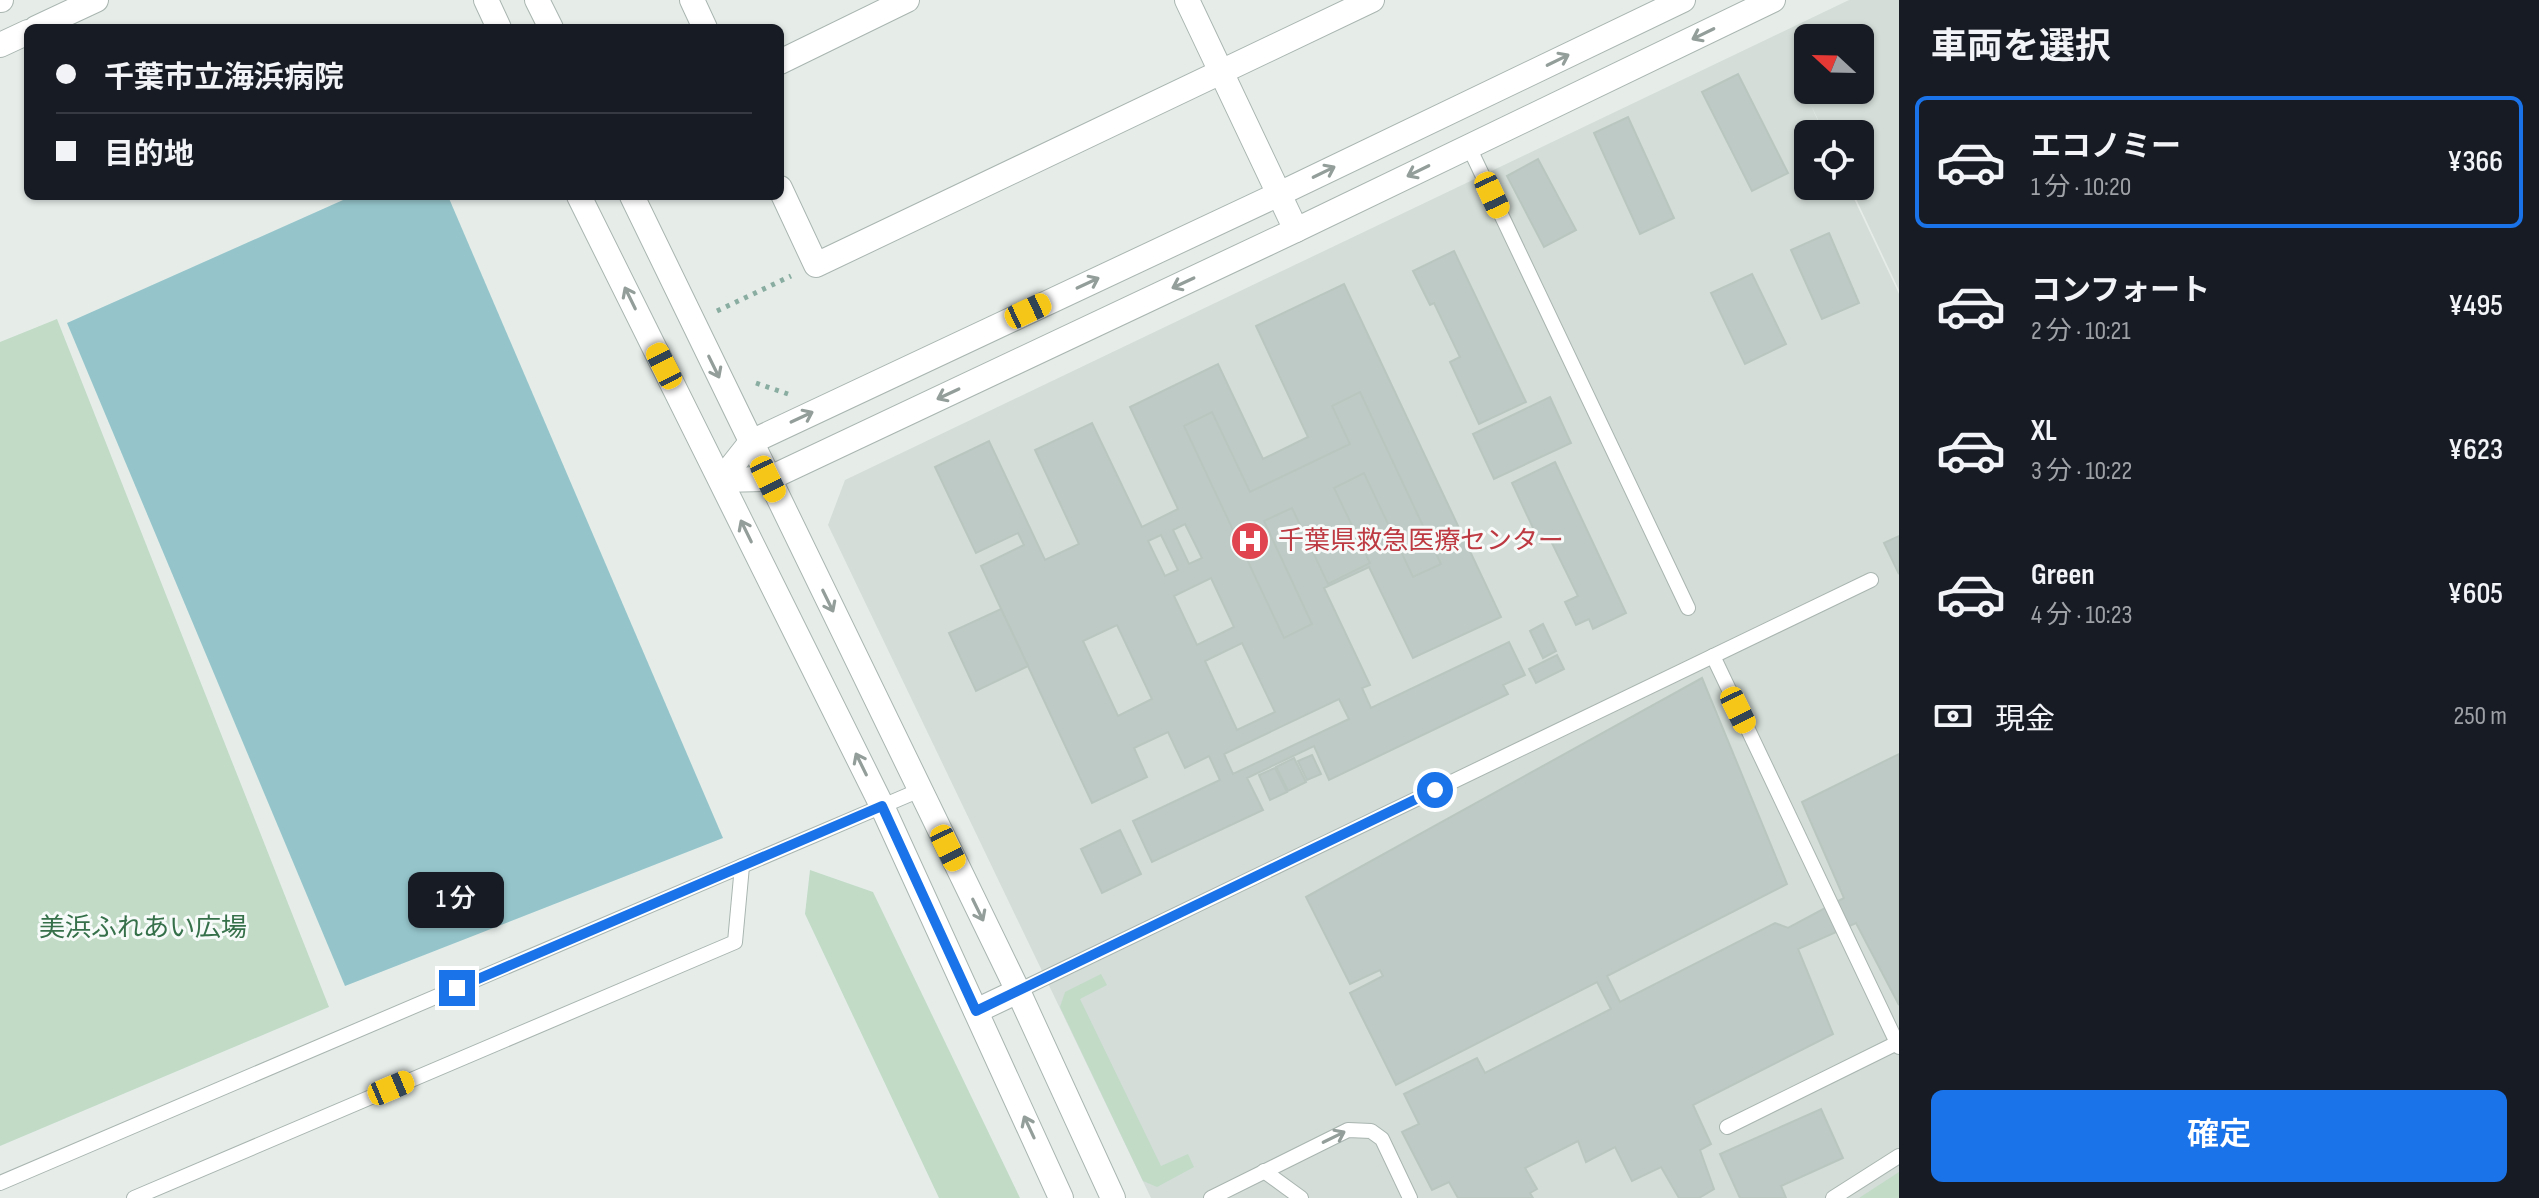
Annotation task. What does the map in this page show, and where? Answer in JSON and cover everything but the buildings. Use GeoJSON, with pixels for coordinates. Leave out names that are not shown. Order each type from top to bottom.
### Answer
{"type":"FeatureCollection","features":[{"type":"Feature","properties":{"kind":"street"},"geometry":{"type":"LineString","coordinates":[[45,24],[96,0]]}},
{"type":"Feature","properties":{"kind":"street"},"geometry":{"type":"LineString","coordinates":[[486,0],[497,24]]}},
{"type":"Feature","properties":{"kind":"street"},"geometry":{"type":"LineString","coordinates":[[537,0],[549,24]]}},
{"type":"Feature","properties":{"kind":"street"},"geometry":{"type":"LineString","coordinates":[[692,0],[703,24]]}},
{"type":"Feature","properties":{"kind":"street"},"geometry":{"type":"LineString","coordinates":[[784,60],[907,0]]}},
{"type":"Feature","properties":{"kind":"street"},"geometry":{"type":"LineString","coordinates":[[1187,0],[1296,230]]}},
{"type":"Feature","properties":{"kind":"street"},"geometry":{"type":"LineString","coordinates":[[784,197],[816,265],[1372,0]]}},
{"type":"Feature","properties":{"kind":"street"},"geometry":{"type":"LineString","coordinates":[[721,480],[751,442],[1683,0]]}},
{"type":"Feature","properties":{"kind":"street"},"geometry":{"type":"LineString","coordinates":[[721,480],[768,479],[1773,0]]}},
{"type":"Feature","properties":{"kind":"street"},"geometry":{"type":"LineString","coordinates":[[0,45],[24,34]]}},
{"type":"Feature","properties":{"kind":"street"},"geometry":{"type":"LineString","coordinates":[[581,200],[882,806],[1061,1198]]}},
{"type":"Feature","properties":{"kind":"street"},"geometry":{"type":"LineString","coordinates":[[634,200],[1018,991],[1113,1198]]}},
{"type":"Feature","properties":{"kind":"street"},"geometry":{"type":"LineString","coordinates":[[976,1011],[1018,991]]}},
{"type":"Feature","properties":{"kind":"lane"},"geometry":{"type":"LineString","coordinates":[[1469,147],[1688,608]]}},
{"type":"Feature","properties":{"kind":"lane"},"geometry":{"type":"LineString","coordinates":[[1018,991],[1871,580]]}},
{"type":"Feature","properties":{"kind":"lane"},"geometry":{"type":"LineString","coordinates":[[1713,656],[1898,1045],[1727,1127]]}},
{"type":"Feature","properties":{"kind":"lane"},"geometry":{"type":"LineString","coordinates":[[0,1183],[920,790]]}},
{"type":"Feature","properties":{"kind":"lane"},"geometry":{"type":"LineString","coordinates":[[134,1198],[735,942],[742,866]]}},
{"type":"Feature","properties":{"kind":"lane"},"geometry":{"type":"LineString","coordinates":[[1219,1196],[1348,1130],[1371,1131],[1382,1139],[1410,1198]]}},
{"type":"Feature","properties":{"kind":"lane"},"geometry":{"type":"LineString","coordinates":[[1833,1198],[1899,1156]]}},
{"type":"Feature","properties":{"kind":"lane"},"geometry":{"type":"LineString","coordinates":[[1264,1171],[1301,1198]]}},
{"type":"Feature","properties":{"kind":"path"},"geometry":{"type":"LineString","coordinates":[[716,312],[816,265]]}},
{"type":"Feature","properties":{"kind":"path"},"geometry":{"type":"LineString","coordinates":[[709,297],[722,325]]}},
{"type":"Feature","properties":{"kind":"path"},"geometry":{"type":"LineString","coordinates":[[747,376],[756,384],[790,395]]}},
{"type":"Feature","properties":{"kind":"shaded area"},"geometry":{"type":"Polygon","coordinates":[[[1849,0],[1899,0],[1899,290],[1857,200],[1874,200],[1874,120],[1818,120],[1810,104],[1874,104],[1874,24],[1799,24],[1849,0]]]}},
{"type":"Feature","properties":{"kind":"shaded area"},"geometry":{"type":"Polygon","coordinates":[[[1794,26],[1794,104],[1810,104],[1818,120],[1794,120],[1794,200],[1855,200],[1899,294],[1899,1198],[1151,1198],[828,525],[845,480],[1794,26]]]}},
{"type":"Feature","properties":{"kind":"green space","name":"美浜ふれあい広場"},"geometry":{"type":"Polygon","coordinates":[[[57,319],[329,1007],[0,1146],[0,342],[57,319]]]}},
{"type":"Feature","properties":{"kind":"green space"},"geometry":{"type":"Polygon","coordinates":[[[810,870],[873,892],[1020,1198],[939,1198],[805,914],[810,870]]]}},
{"type":"Feature","properties":{"kind":"green space"},"geometry":{"type":"Polygon","coordinates":[[[1101,974],[1107,985],[1080,999],[1161,1166],[1188,1154],[1194,1167],[1157,1187],[1143,1181],[1060,1007],[1065,992],[1101,974]]]}},
{"type":"Feature","properties":{"kind":"green space"},"geometry":{"type":"Polygon","coordinates":[[[1899,1172],[1899,1198],[1859,1198],[1899,1172]]]}},
{"type":"Feature","properties":{"kind":"water"},"geometry":{"type":"Polygon","coordinates":[[[343,200],[450,200],[723,838],[345,986],[67,323],[343,200]]]}},
{"type":"Feature","properties":{"kind":"place","name":"千葉県救急医療センター"},"geometry":{"type":"Point","coordinates":[1250,541]}},
{"type":"Feature","properties":{"kind":"route"},"geometry":{"type":"LineString","coordinates":[[457,988],[882,806],[976,1011],[1435,790]]}}]}
